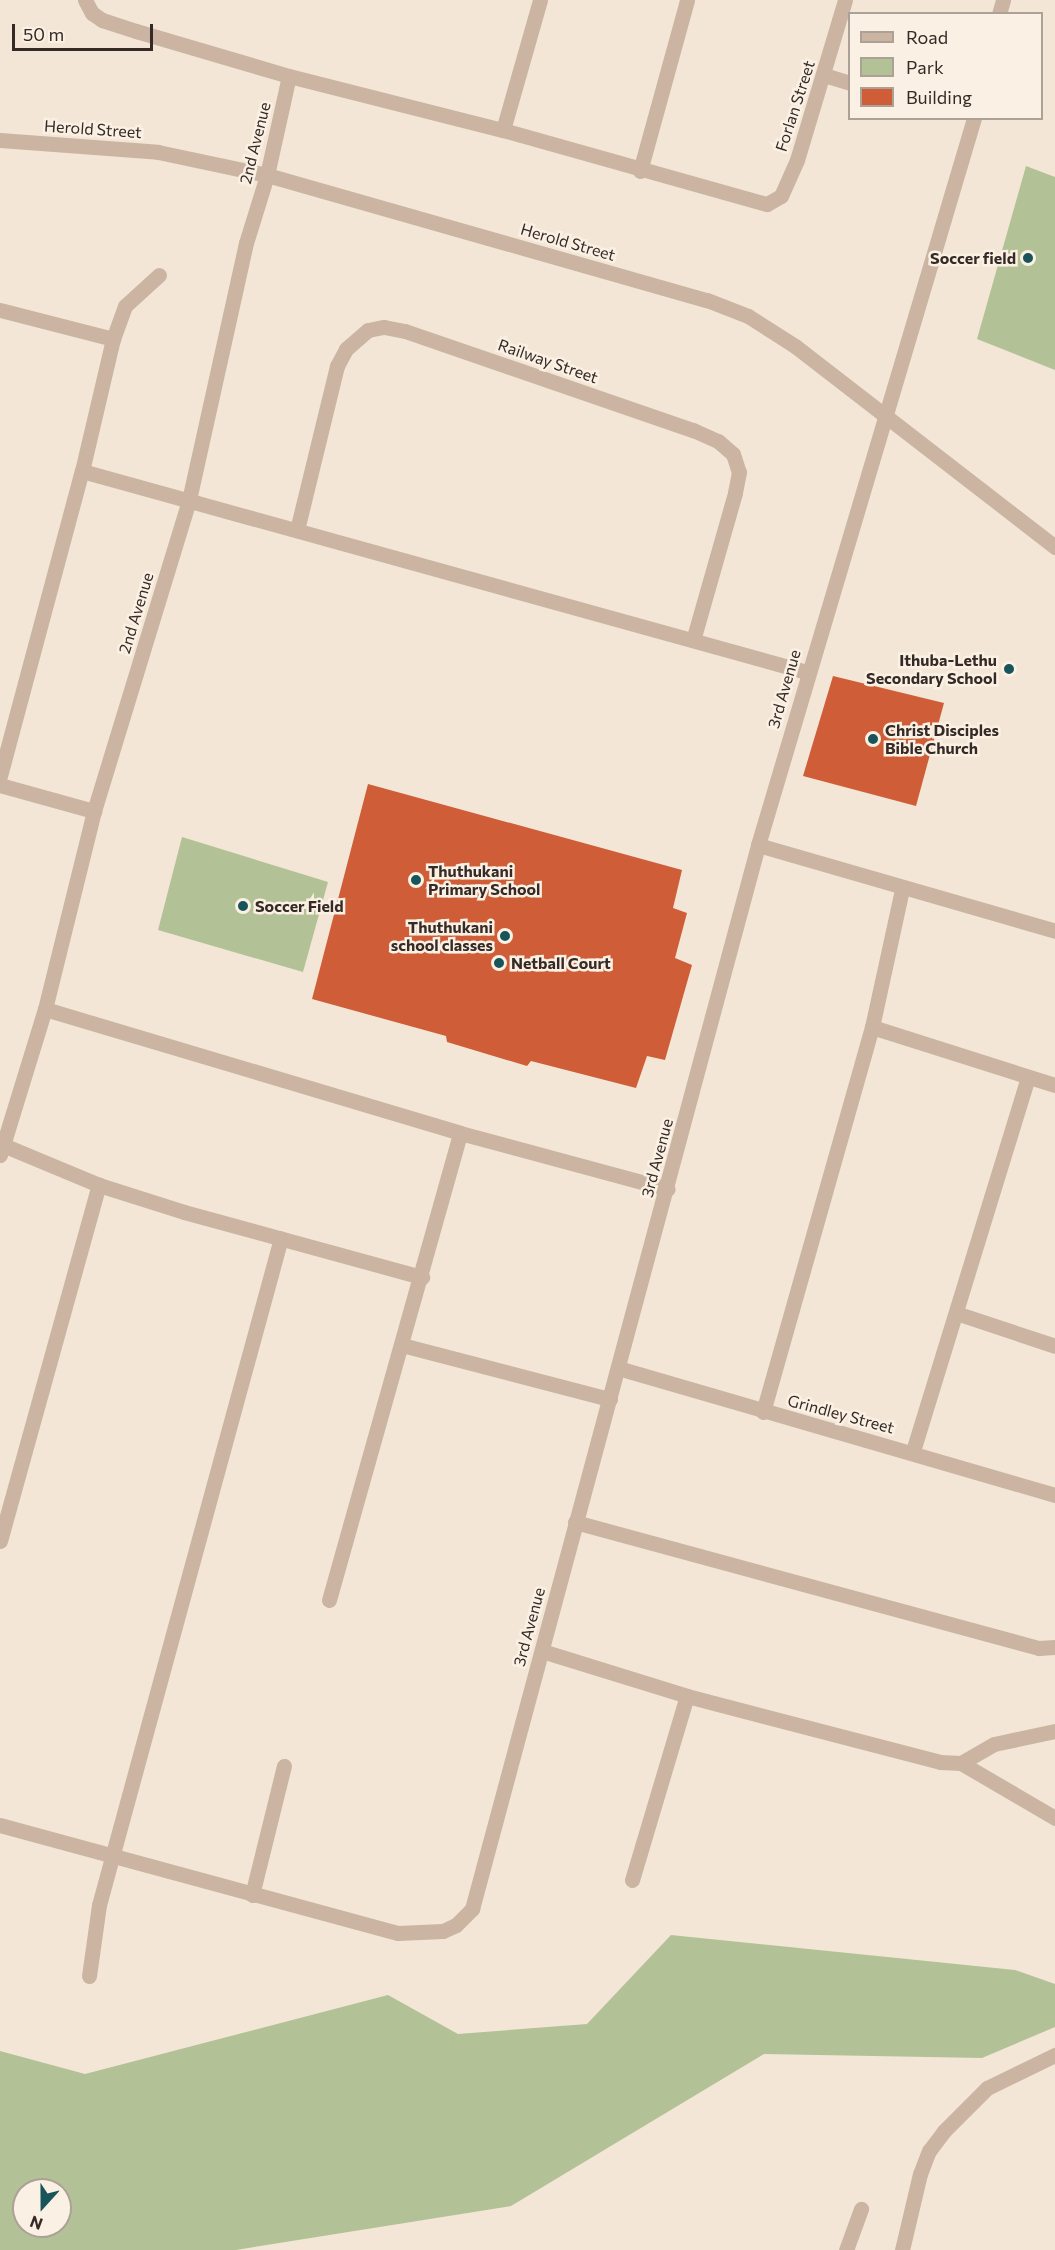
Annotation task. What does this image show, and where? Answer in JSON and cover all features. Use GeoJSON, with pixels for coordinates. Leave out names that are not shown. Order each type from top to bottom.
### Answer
{"type":"FeatureCollection","features":[{"type":"Feature","properties":{"kind":"street"},"geometry":{"type":"LineString","coordinates":[[86,0],[92,13],[102,20],[289,76],[503,130],[640,171],[687,0]]}},
{"type":"Feature","properties":{"kind":"street"},"geometry":{"type":"LineString","coordinates":[[503,130],[540,0]]}},
{"type":"Feature","properties":{"kind":"street","name":"Forlan Street"},"geometry":{"type":"LineString","coordinates":[[640,171],[758,203],[767,204],[782,196],[824,75],[845,0]]}},
{"type":"Feature","properties":{"kind":"street"},"geometry":{"type":"LineString","coordinates":[[824,75],[848,83]]}},
{"type":"Feature","properties":{"kind":"street","name":"2nd Avenue"},"geometry":{"type":"LineString","coordinates":[[2,1150],[45,1009],[94,811],[189,500],[246,243],[267,175],[289,76]]}},
{"type":"Feature","properties":{"kind":"street","name":"3rd Avenue"},"geometry":{"type":"LineString","coordinates":[[252,1895],[398,1933],[425,1935],[456,1925],[472,1909],[575,1522],[668,1188],[758,845],[807,672],[974,120]]}},
{"type":"Feature","properties":{"kind":"street","name":"Herold Street"},"geometry":{"type":"LineString","coordinates":[[0,140],[158,152],[267,175],[707,300],[748,316],[828,371],[885,419],[1055,547]]}},
{"type":"Feature","properties":{"kind":"street"},"geometry":{"type":"LineString","coordinates":[[0,776],[82,471],[113,339],[125,306],[159,275]]}},
{"type":"Feature","properties":{"kind":"street"},"geometry":{"type":"LineString","coordinates":[[0,310],[113,339]]}},
{"type":"Feature","properties":{"kind":"street","name":"Railway Street"},"geometry":{"type":"LineString","coordinates":[[297,530],[337,366],[346,349],[368,330],[384,327],[405,331],[693,430],[718,441],[733,454],[740,472],[693,640]]}},
{"type":"Feature","properties":{"kind":"street"},"geometry":{"type":"LineString","coordinates":[[82,471],[807,672]]}},
{"type":"Feature","properties":{"kind":"street"},"geometry":{"type":"LineString","coordinates":[[0,785],[94,811]]}},
{"type":"Feature","properties":{"kind":"street"},"geometry":{"type":"LineString","coordinates":[[758,845],[902,889],[1055,931]]}},
{"type":"Feature","properties":{"kind":"street"},"geometry":{"type":"LineString","coordinates":[[763,1412],[872,1027],[902,889]]}},
{"type":"Feature","properties":{"kind":"street"},"geometry":{"type":"LineString","coordinates":[[45,1009],[460,1133],[668,1188]]}},
{"type":"Feature","properties":{"kind":"street"},"geometry":{"type":"LineString","coordinates":[[872,1027],[1055,1085]]}},
{"type":"Feature","properties":{"kind":"street"},"geometry":{"type":"LineString","coordinates":[[913,1451],[1028,1077]]}},
{"type":"Feature","properties":{"kind":"street"},"geometry":{"type":"LineString","coordinates":[[329,1600],[422,1277],[460,1133]]}},
{"type":"Feature","properties":{"kind":"street"},"geometry":{"type":"LineString","coordinates":[[2,1150],[99,1185],[422,1277]]}},
{"type":"Feature","properties":{"kind":"street"},"geometry":{"type":"LineString","coordinates":[[0,1542],[99,1185]]}},
{"type":"Feature","properties":{"kind":"street"},"geometry":{"type":"LineString","coordinates":[[89,1976],[94,1927],[115,1857],[281,1238]]}},
{"type":"Feature","properties":{"kind":"street"},"geometry":{"type":"LineString","coordinates":[[956,1313],[1055,1346]]}},
{"type":"Feature","properties":{"kind":"street"},"geometry":{"type":"LineString","coordinates":[[402,1345],[610,1399]]}},
{"type":"Feature","properties":{"kind":"street","name":"Grindley Street"},"geometry":{"type":"LineString","coordinates":[[618,1368],[763,1412],[913,1451],[1055,1495]]}},
{"type":"Feature","properties":{"kind":"street"},"geometry":{"type":"LineString","coordinates":[[575,1522],[1030,1645],[1055,1647]]}},
{"type":"Feature","properties":{"kind":"street"},"geometry":{"type":"LineString","coordinates":[[542,1651],[687,1696],[940,1762],[961,1763],[1055,1818]]}},
{"type":"Feature","properties":{"kind":"street"},"geometry":{"type":"LineString","coordinates":[[632,1880],[687,1696]]}},
{"type":"Feature","properties":{"kind":"street"},"geometry":{"type":"LineString","coordinates":[[961,1763],[994,1744],[1055,1731]]}},
{"type":"Feature","properties":{"kind":"street"},"geometry":{"type":"LineString","coordinates":[[0,1825],[252,1895],[284,1766]]}},
{"type":"Feature","properties":{"kind":"street"},"geometry":{"type":"LineString","coordinates":[[902,2250],[920,2174],[929,2151],[944,2130],[987,2088],[1055,2055]]}},
{"type":"Feature","properties":{"kind":"street"},"geometry":{"type":"LineString","coordinates":[[846,2250],[861,2209]]}},
{"type":"Feature","properties":{"kind":"green space","name":"Soccer field"},"geometry":{"type":"Polygon","coordinates":[[[1026,166],[1055,177],[1055,370],[977,339],[1026,166]]]}},
{"type":"Feature","properties":{"kind":"green space","name":"Soccer Field"},"geometry":{"type":"Polygon","coordinates":[[[182,837],[328,882],[303,972],[158,930],[182,837]]]}},
{"type":"Feature","properties":{"kind":"green space"},"geometry":{"type":"Polygon","coordinates":[[[671,1935],[1015,1970],[1055,1984],[1055,2027],[982,2058],[764,2054],[511,2206],[236,2250],[0,2250],[0,2051],[85,2074],[388,1995],[458,2034],[587,2024],[671,1935]]]}},
{"type":"Feature","properties":{"kind":"building","name":"Christ Disciples Bible Church"},"geometry":{"type":"Polygon","coordinates":[[[833,676],[944,703],[916,806],[803,776],[833,676]]]}},
{"type":"Feature","properties":{"kind":"building","name":"Thuthukani school classes"},"geometry":{"type":"Polygon","coordinates":[[[368,784],[682,870],[673,908],[687,913],[675,958],[692,965],[665,1060],[647,1056],[636,1088],[531,1061],[527,1066],[447,1042],[446,1036],[312,999],[368,784]]]}},
{"type":"Feature","properties":{"kind":"place","name":"Soccer field"},"geometry":{"type":"Point","coordinates":[1028,258]}},
{"type":"Feature","properties":{"kind":"place","name":"Ithuba-Lethu Secondary School"},"geometry":{"type":"Point","coordinates":[1009,669]}},
{"type":"Feature","properties":{"kind":"place","name":"Christ Disciples Bible Church"},"geometry":{"type":"Point","coordinates":[873,739]}},
{"type":"Feature","properties":{"kind":"place","name":"Thuthukani Primary School"},"geometry":{"type":"Point","coordinates":[416,880]}},
{"type":"Feature","properties":{"kind":"place","name":"Soccer Field"},"geometry":{"type":"Point","coordinates":[243,906]}},
{"type":"Feature","properties":{"kind":"place","name":"Thuthukani school classes"},"geometry":{"type":"Point","coordinates":[505,936]}},
{"type":"Feature","properties":{"kind":"place","name":"Netball Court"},"geometry":{"type":"Point","coordinates":[499,963]}}]}
